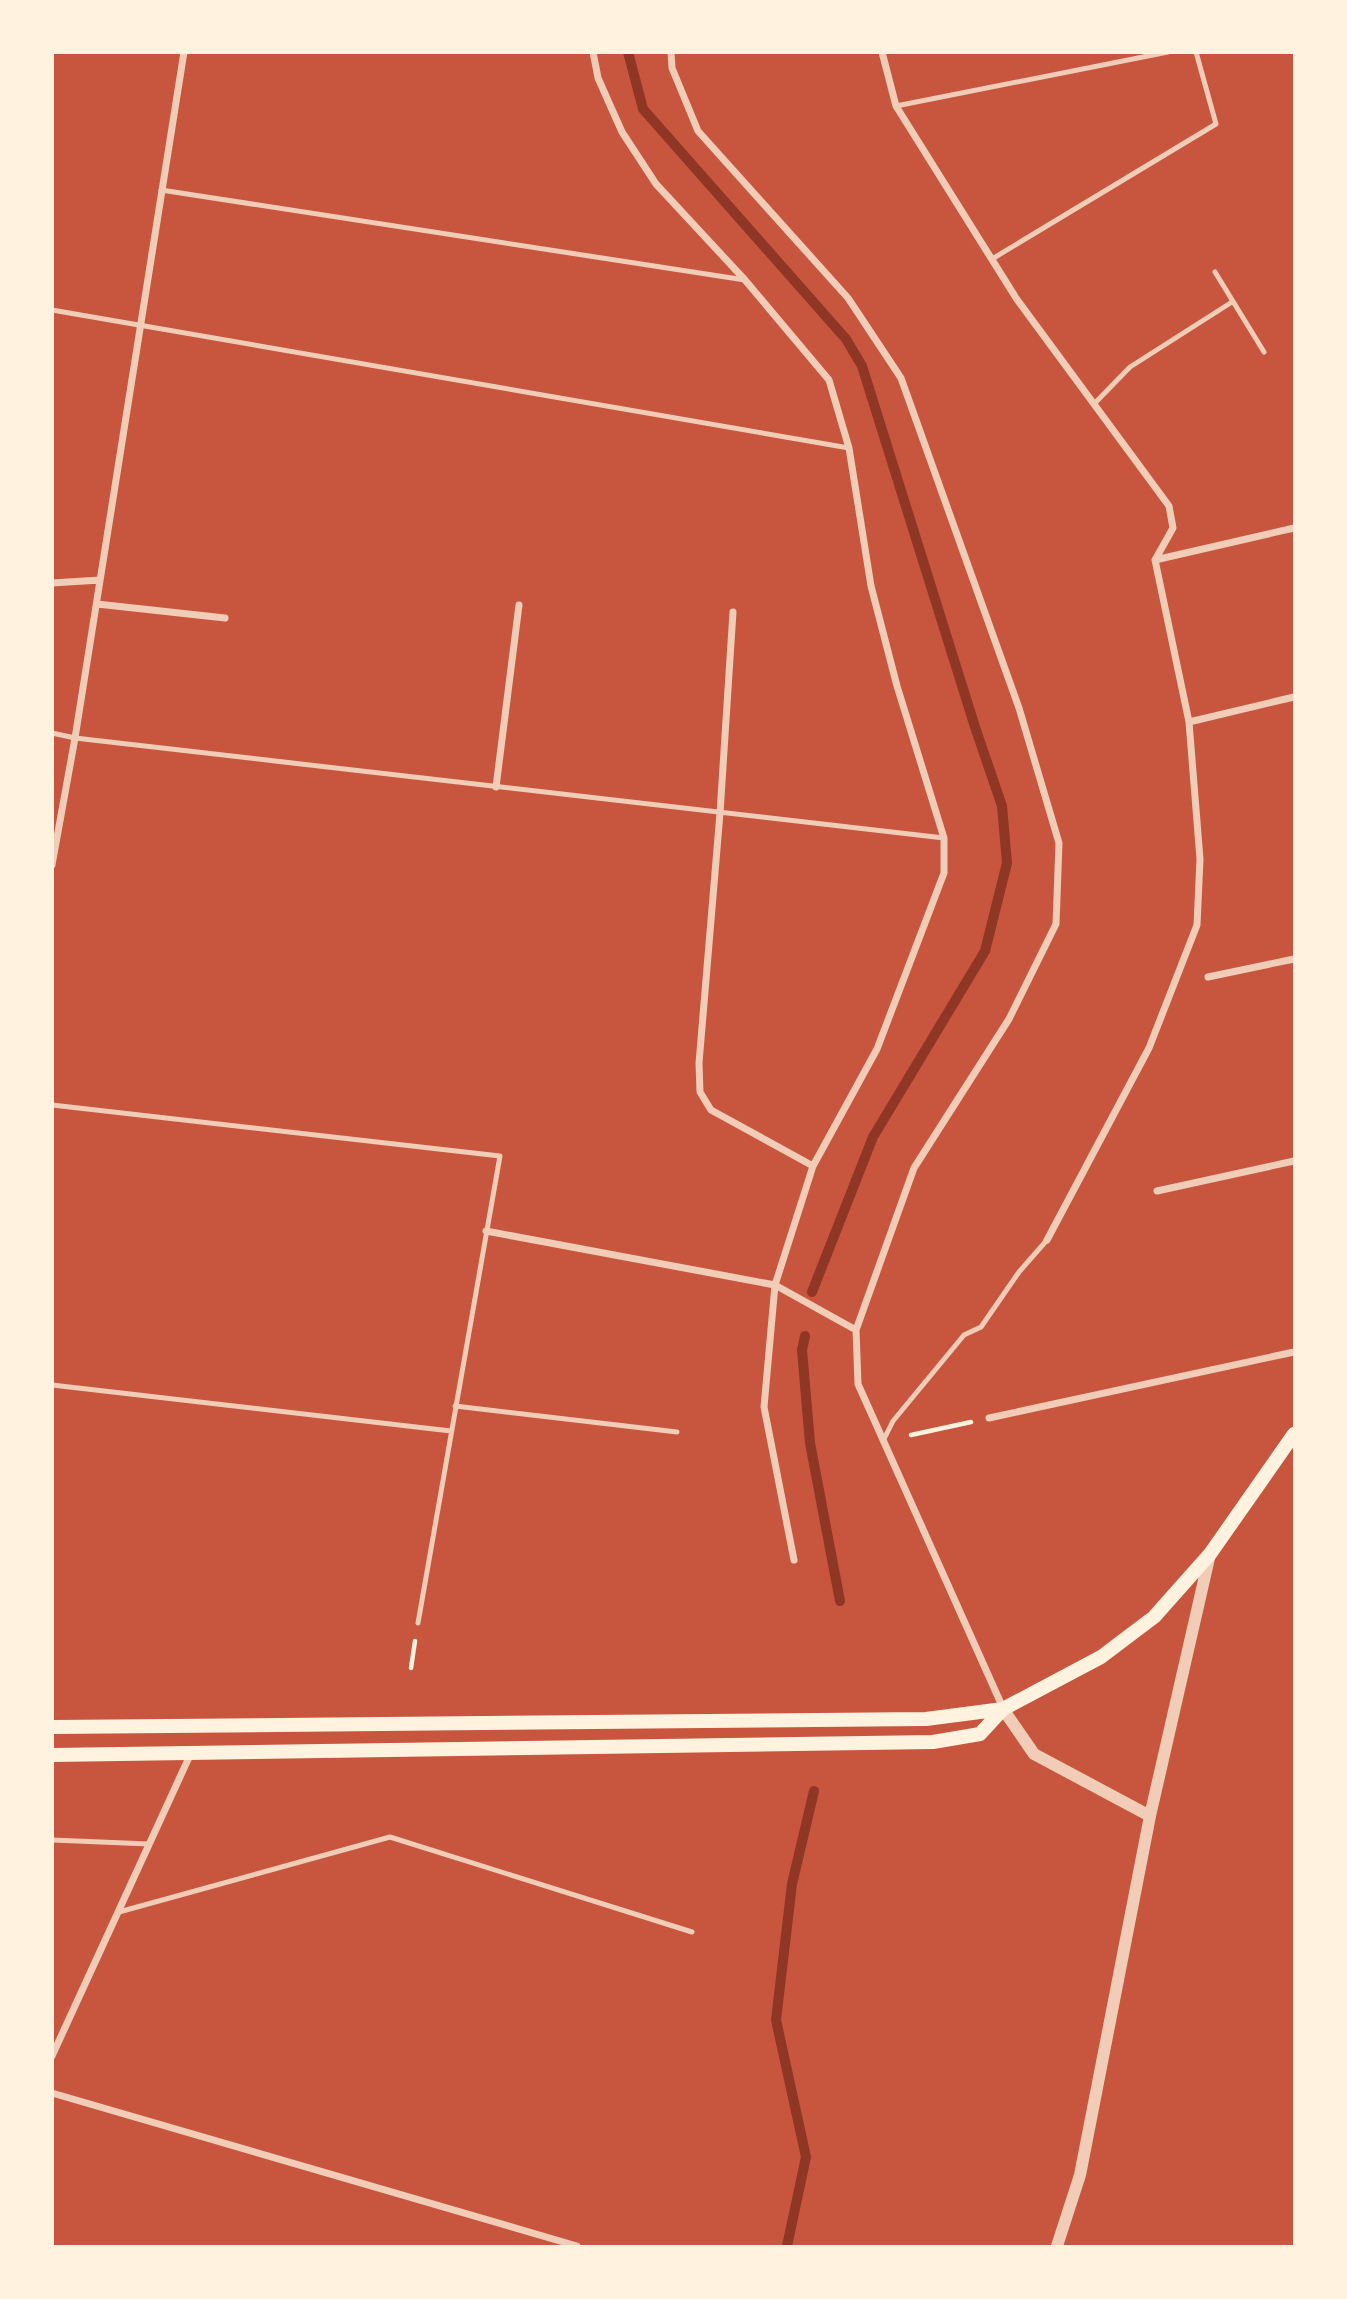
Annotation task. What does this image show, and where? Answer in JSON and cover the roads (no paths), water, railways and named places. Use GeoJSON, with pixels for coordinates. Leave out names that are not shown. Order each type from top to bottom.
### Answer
{"type":"FeatureCollection","features":[{"type":"Feature","properties":{"kind":"main road"},"geometry":{"type":"LineString","coordinates":[[52,1755],[933,1742],[980,1734],[1003,1709],[1101,1657],[1154,1617],[1210,1554],[1294,1434]]}},
{"type":"Feature","properties":{"kind":"main road"},"geometry":{"type":"LineString","coordinates":[[52,1727],[926,1719],[1003,1709]]}},
{"type":"Feature","properties":{"kind":"street"},"geometry":{"type":"LineString","coordinates":[[52,866],[97,604],[184,52]]}},
{"type":"Feature","properties":{"kind":"street"},"geometry":{"type":"LineString","coordinates":[[593,52],[598,78],[622,132],[656,184],[745,280],[829,380],[849,448],[871,586],[897,685],[944,838],[944,873],[877,1049],[813,1166],[775,1285],[764,1407],[794,1560]]}},
{"type":"Feature","properties":{"kind":"street"},"geometry":{"type":"LineString","coordinates":[[671,52],[672,68],[698,131],[848,298],[901,379],[1019,708],[1059,843],[1056,924],[1009,1019],[914,1168],[856,1330],[858,1384],[1003,1709],[1034,1754],[1150,1816]]}},
{"type":"Feature","properties":{"kind":"street"},"geometry":{"type":"LineString","coordinates":[[882,52],[896,106],[1016,298],[1169,506],[1173,528],[1155,560],[1189,722],[1200,859],[1197,925],[1149,1048],[1047,1240]]}},
{"type":"Feature","properties":{"kind":"street"},"geometry":{"type":"LineString","coordinates":[[1155,560],[1294,528]]}},
{"type":"Feature","properties":{"kind":"street"},"geometry":{"type":"LineString","coordinates":[[52,583],[100,580]]}},
{"type":"Feature","properties":{"kind":"street"},"geometry":{"type":"LineString","coordinates":[[97,604],[225,618]]}},
{"type":"Feature","properties":{"kind":"street"},"geometry":{"type":"LineString","coordinates":[[496,787],[519,605]]}},
{"type":"Feature","properties":{"kind":"street"},"geometry":{"type":"LineString","coordinates":[[733,611],[720,813],[699,1063],[700,1092],[711,1110],[813,1166]]}},
{"type":"Feature","properties":{"kind":"street"},"geometry":{"type":"LineString","coordinates":[[1189,722],[1294,697]]}},
{"type":"Feature","properties":{"kind":"street"},"geometry":{"type":"LineString","coordinates":[[1208,976],[1294,959]]}},
{"type":"Feature","properties":{"kind":"street"},"geometry":{"type":"LineString","coordinates":[[1157,1191],[1294,1161]]}},
{"type":"Feature","properties":{"kind":"street"},"geometry":{"type":"LineString","coordinates":[[486,1231],[775,1285],[856,1330]]}},
{"type":"Feature","properties":{"kind":"street"},"geometry":{"type":"LineString","coordinates":[[989,1418],[1294,1352]]}},
{"type":"Feature","properties":{"kind":"street"},"geometry":{"type":"LineString","coordinates":[[1057,2246],[1080,2175],[1150,1816],[1210,1554]]}},
{"type":"Feature","properties":{"kind":"street"},"geometry":{"type":"LineString","coordinates":[[52,2056],[191,1753]]}},
{"type":"Feature","properties":{"kind":"street"},"geometry":{"type":"LineString","coordinates":[[52,2093],[578,2246]]}},
{"type":"Feature","properties":{"kind":"lane"},"geometry":{"type":"LineString","coordinates":[[896,106],[1168,52]]}},
{"type":"Feature","properties":{"kind":"lane"},"geometry":{"type":"LineString","coordinates":[[992,259],[1216,124],[1196,52]]}},
{"type":"Feature","properties":{"kind":"lane"},"geometry":{"type":"LineString","coordinates":[[161,190],[745,280]]}},
{"type":"Feature","properties":{"kind":"lane"},"geometry":{"type":"LineString","coordinates":[[1215,272],[1264,352]]}},
{"type":"Feature","properties":{"kind":"lane"},"geometry":{"type":"LineString","coordinates":[[1094,404],[1130,367],[1232,302]]}},
{"type":"Feature","properties":{"kind":"lane"},"geometry":{"type":"LineString","coordinates":[[52,310],[849,448]]}},
{"type":"Feature","properties":{"kind":"lane"},"geometry":{"type":"LineString","coordinates":[[52,733],[75,738],[944,838]]}},
{"type":"Feature","properties":{"kind":"lane"},"geometry":{"type":"LineString","coordinates":[[52,1105],[500,1156],[418,1623]]}},
{"type":"Feature","properties":{"kind":"lane"},"geometry":{"type":"LineString","coordinates":[[883,1441],[893,1420],[964,1335],[981,1327],[1019,1272],[1047,1240]]}},
{"type":"Feature","properties":{"kind":"lane"},"geometry":{"type":"LineString","coordinates":[[52,1385],[451,1431]]}},
{"type":"Feature","properties":{"kind":"lane"},"geometry":{"type":"LineString","coordinates":[[455,1406],[677,1432]]}},
{"type":"Feature","properties":{"kind":"lane"},"geometry":{"type":"LineString","coordinates":[[118,1912],[390,1837],[692,1932]]}},
{"type":"Feature","properties":{"kind":"lane"},"geometry":{"type":"LineString","coordinates":[[52,1840],[149,1844]]}},
{"type":"Feature","properties":{"kind":"waterway"},"geometry":{"type":"LineString","coordinates":[[628,52],[643,109],[846,339],[862,366],[1002,806],[1007,863],[985,951],[873,1137],[812,1292]]}},
{"type":"Feature","properties":{"kind":"waterway"},"geometry":{"type":"LineString","coordinates":[[805,1336],[802,1350],[810,1443],[840,1601]]}},
{"type":"Feature","properties":{"kind":"waterway"},"geometry":{"type":"LineString","coordinates":[[787,2246],[806,2157],[776,2020],[792,1884],[814,1791]]}}]}
